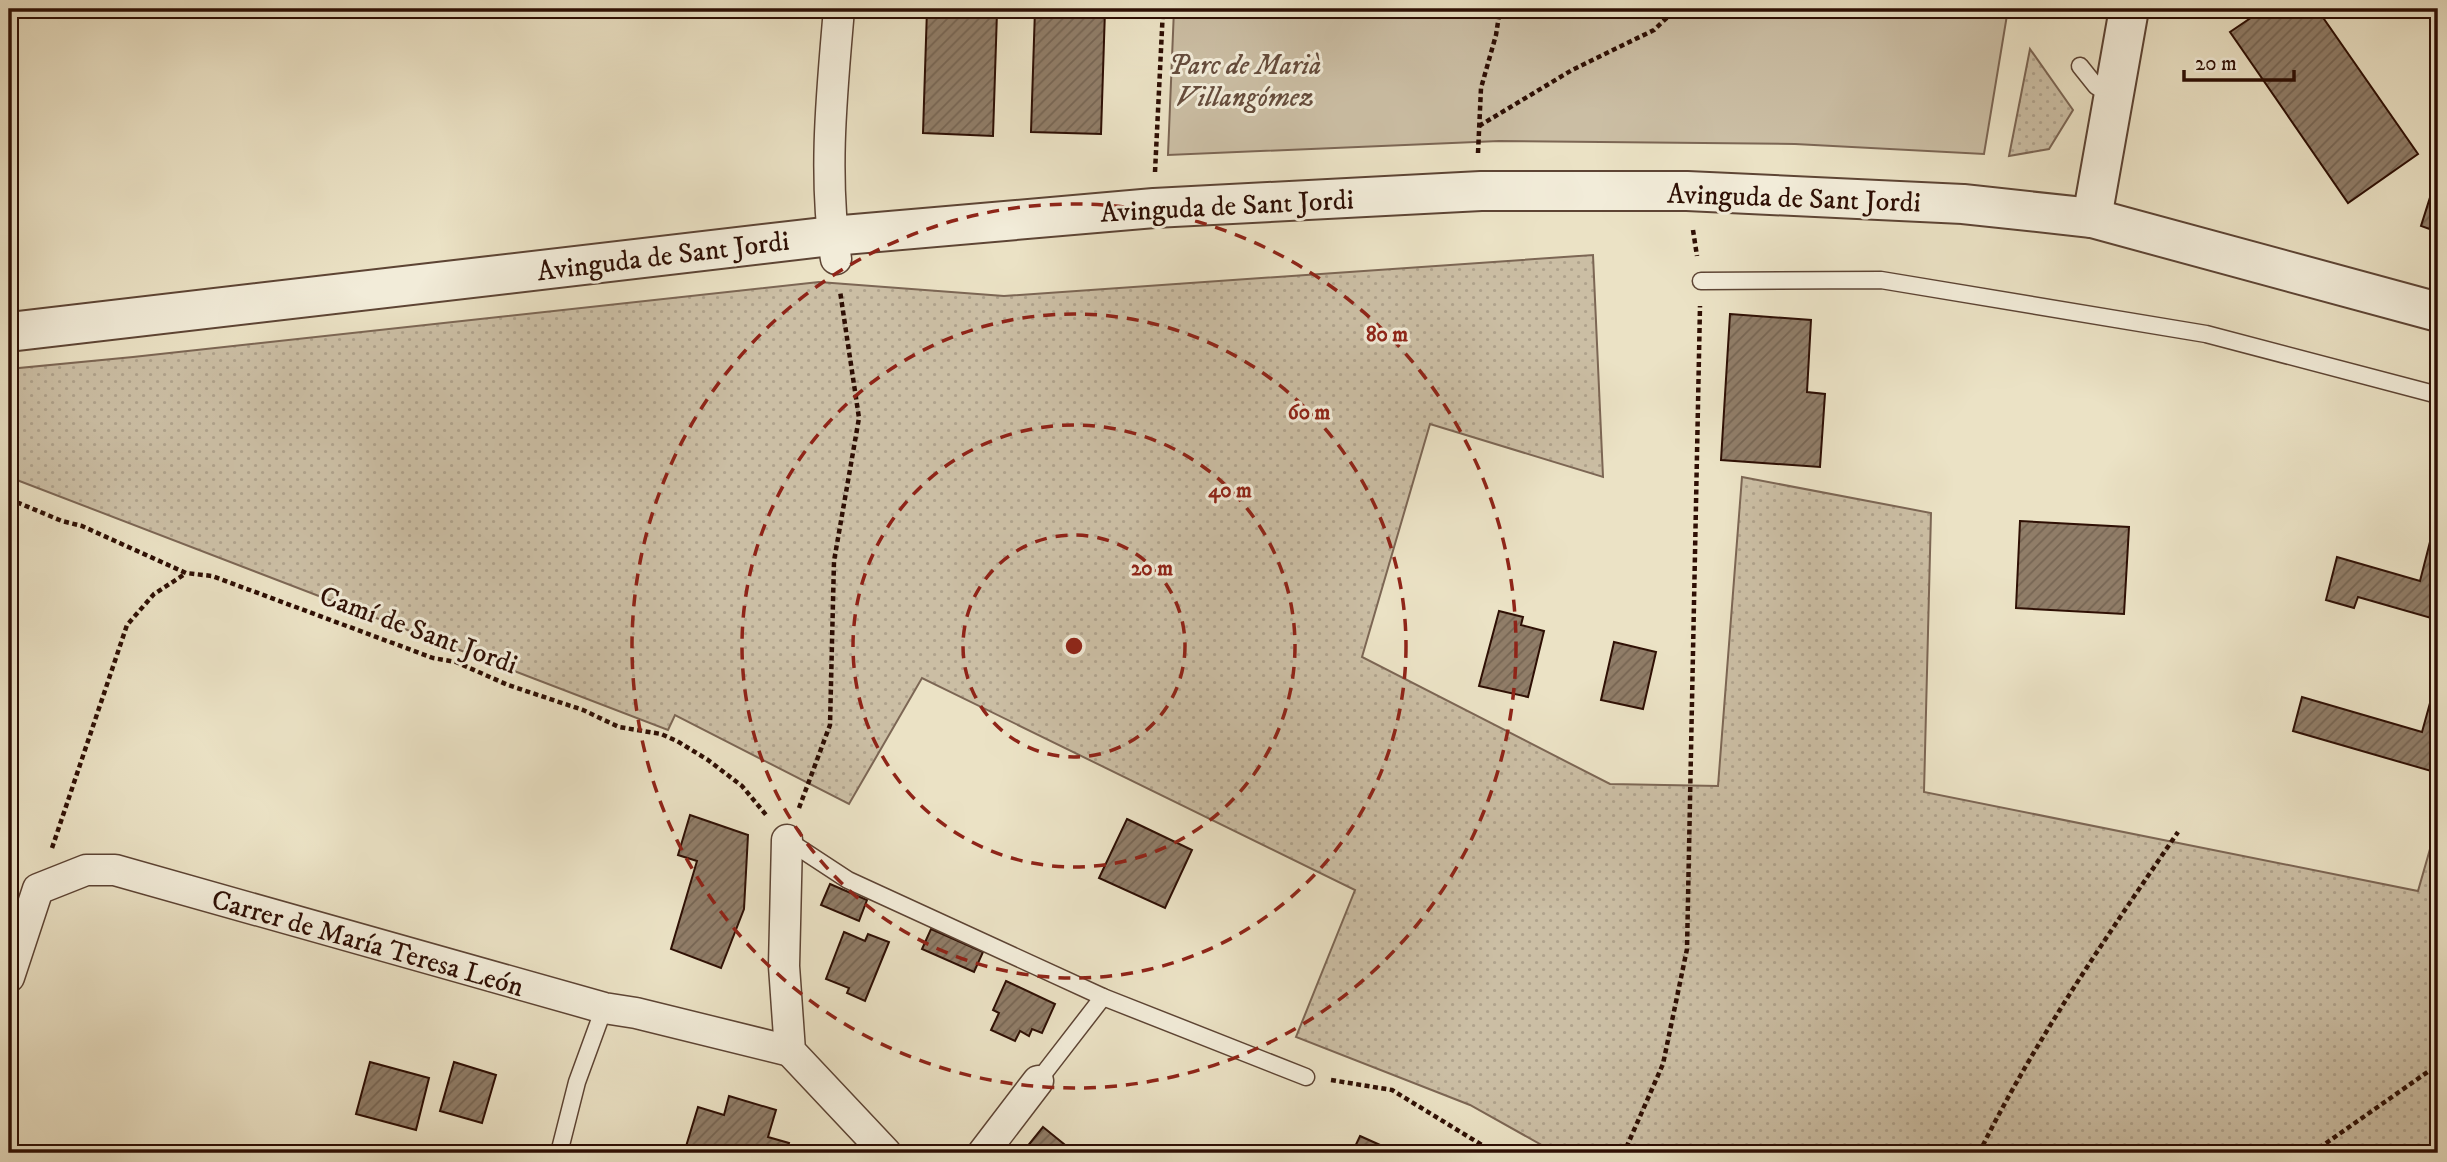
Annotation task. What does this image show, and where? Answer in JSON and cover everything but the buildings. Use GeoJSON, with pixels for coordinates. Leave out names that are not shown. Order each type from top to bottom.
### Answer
{"type":"FeatureCollection","features":[{"type":"Feature","properties":{"kind":"street"},"geometry":{"type":"LineString","coordinates":[[834,247],[830,117],[839,9]]}},
{"type":"Feature","properties":{"kind":"street"},"geometry":{"type":"LineString","coordinates":[[2092,218],[2129,9]]}},
{"type":"Feature","properties":{"kind":"street","name":"Avinguda de Sant Jordi"},"geometry":{"type":"LineString","coordinates":[[9,332],[834,247],[1154,208],[1481,191],[1687,191],[1963,204],[2092,218],[2438,312]]}},
{"type":"Feature","properties":{"kind":"street"},"geometry":{"type":"LineString","coordinates":[[787,840],[784,966],[790,1051],[886,1153]]}},
{"type":"Feature","properties":{"kind":"street","name":"Carrer de María Teresa León"},"geometry":{"type":"LineString","coordinates":[[38,889],[86,870],[115,870],[604,1009],[636,1013],[790,1051]]}},
{"type":"Feature","properties":{"kind":"street"},"geometry":{"type":"LineString","coordinates":[[9,978],[38,889]]}},
{"type":"Feature","properties":{"kind":"street"},"geometry":{"type":"LineString","coordinates":[[983,1153],[1038,1081]]}},
{"type":"Feature","properties":{"kind":"lane"},"geometry":{"type":"LineString","coordinates":[[2080,66],[2096,86],[2113,96]]}},
{"type":"Feature","properties":{"kind":"lane"},"geometry":{"type":"LineString","coordinates":[[1701,281],[1881,280],[2206,334],[2438,395]]}},
{"type":"Feature","properties":{"kind":"lane"},"geometry":{"type":"LineString","coordinates":[[787,840],[848,880],[1103,997],[1306,1077]]}},
{"type":"Feature","properties":{"kind":"lane"},"geometry":{"type":"LineString","coordinates":[[1038,1081],[1103,997]]}},
{"type":"Feature","properties":{"kind":"lane"},"geometry":{"type":"LineString","coordinates":[[559,1153],[577,1082],[604,1009]]}},
{"type":"Feature","properties":{"kind":"path"},"geometry":{"type":"LineString","coordinates":[[1154,208],[1163,9]]}},
{"type":"Feature","properties":{"kind":"path"},"geometry":{"type":"LineString","coordinates":[[1481,191],[1477,155],[1481,88],[1496,35],[1500,9]]}},
{"type":"Feature","properties":{"kind":"path"},"geometry":{"type":"LineString","coordinates":[[1479,126],[1572,70],[1654,30],[1676,9]]}},
{"type":"Feature","properties":{"kind":"path"},"geometry":{"type":"LineString","coordinates":[[1620,1153],[1627,1146],[1663,1064],[1687,949],[1701,281],[1687,191]]}},
{"type":"Feature","properties":{"kind":"path"},"geometry":{"type":"LineString","coordinates":[[787,840],[830,725],[834,561],[859,418],[834,247]]}},
{"type":"Feature","properties":{"kind":"path","name":"Camí de Sant Jordi"},"geometry":{"type":"LineString","coordinates":[[9,499],[62,521],[82,526],[186,573],[212,576],[433,658],[456,662],[508,685],[583,710],[619,727],[661,734],[708,760],[742,786],[787,840]]}},
{"type":"Feature","properties":{"kind":"path"},"geometry":{"type":"LineString","coordinates":[[38,889],[127,625],[154,594],[186,573]]}},
{"type":"Feature","properties":{"kind":"path"},"geometry":{"type":"LineString","coordinates":[[1979,1153],[2000,1111],[2088,964],[2178,832]]}},
{"type":"Feature","properties":{"kind":"path"},"geometry":{"type":"LineString","coordinates":[[2312,1153],[2438,1067]]}},
{"type":"Feature","properties":{"kind":"path"},"geometry":{"type":"LineString","coordinates":[[1306,1077],[1392,1090],[1494,1153]]}},
{"type":"Feature","properties":{"kind":"green space","name":"Parc de Marià Villangómez"},"geometry":{"type":"Polygon","coordinates":[[[1174,9],[2008,9],[1984,154],[1795,144],[1499,141],[1168,155],[1174,9]]]}},
{"type":"Feature","properties":{"kind":"green space"},"geometry":{"type":"Polygon","coordinates":[[[2030,49],[2073,110],[2049,149],[2009,156],[2030,49]]]}},
{"type":"Feature","properties":{"kind":"green space"},"geometry":{"type":"Polygon","coordinates":[[[1593,255],[1603,477],[1430,424],[1362,657],[1610,784],[1718,786],[1742,477],[1931,513],[1924,792],[2418,891],[2438,821],[2438,1153],[1556,1153],[1470,1105],[1296,1037],[1355,890],[922,678],[849,804],[675,715],[668,730],[9,477],[9,369],[819,282],[1004,296],[1593,255]]]}}]}
